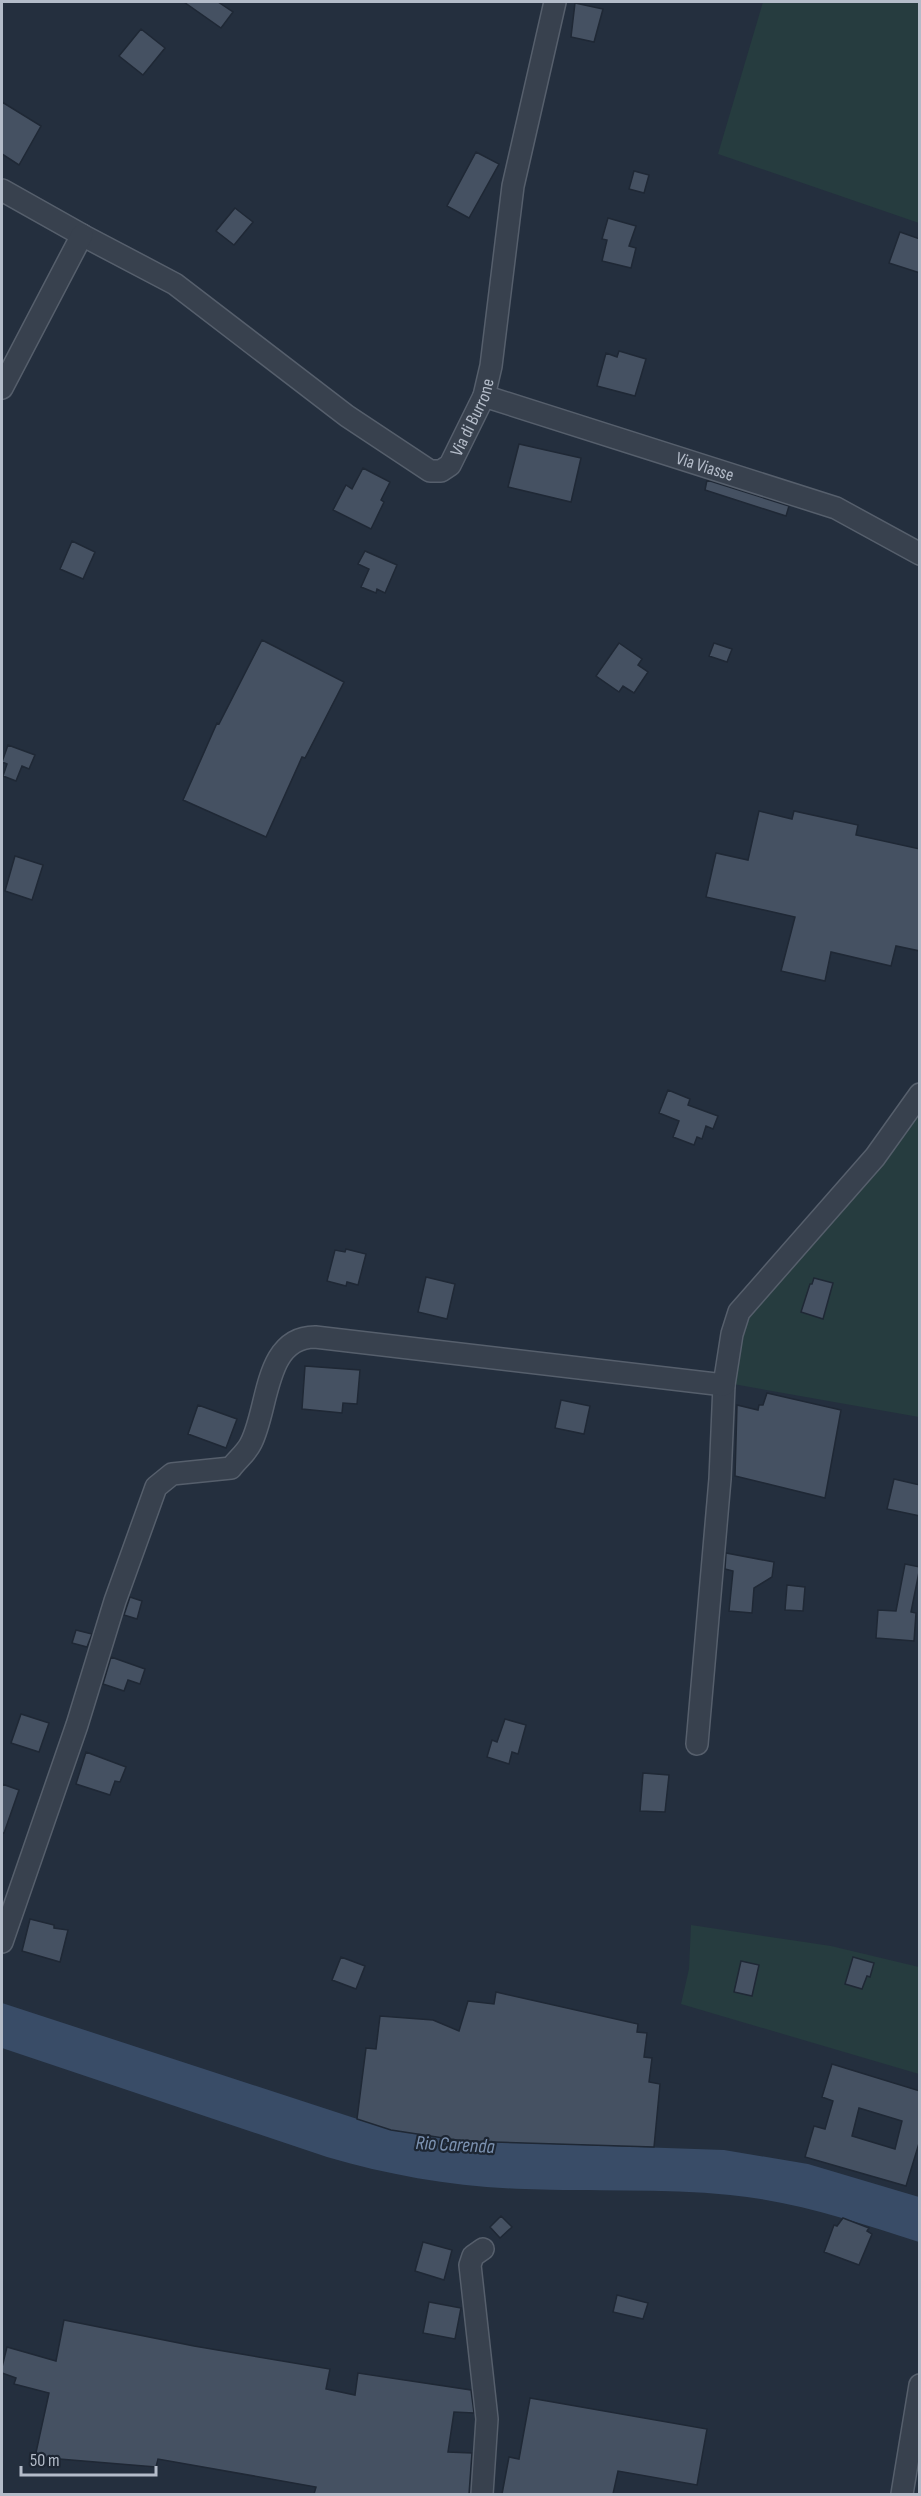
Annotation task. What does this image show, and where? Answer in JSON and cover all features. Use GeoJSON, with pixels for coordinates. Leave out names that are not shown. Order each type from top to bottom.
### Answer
{"type":"FeatureCollection","features":[{"type":"Feature","properties":{"kind":"street","name":"Via di Burrone"},"geometry":{"type":"LineString","coordinates":[[2,190],[175,284],[347,416],[430,471],[441,471],[450,465],[484,396],[491,366],[513,186],[555,2]]}},
{"type":"Feature","properties":{"kind":"street"},"geometry":{"type":"LineString","coordinates":[[2,388],[82,235]]}},
{"type":"Feature","properties":{"kind":"street","name":"Via Viasse"},"geometry":{"type":"LineString","coordinates":[[484,396],[836,508],[920,554]]}},
{"type":"Feature","properties":{"kind":"street"},"geometry":{"type":"LineString","coordinates":[[697,1744],[720,1479],[724,1385],[732,1334],[739,1312],[875,1157],[920,1094]]}},
{"type":"Feature","properties":{"kind":"street"},"geometry":{"type":"LineString","coordinates":[[2,1942],[77,1725],[115,1601],[156,1487],[172,1474],[231,1468],[251,1444],[276,1364],[286,1346],[295,1340],[315,1337],[724,1385]]}},
{"type":"Feature","properties":{"kind":"street"},"geometry":{"type":"LineString","coordinates":[[482,2494],[486,2419],[470,2265],[473,2256],[483,2249]]}},
{"type":"Feature","properties":{"kind":"street"},"geometry":{"type":"LineString","coordinates":[[902,2494],[920,2385]]}},
{"type":"Feature","properties":{"kind":"green space"},"geometry":{"type":"Polygon","coordinates":[[[763,2],[919,2],[919,223],[718,154],[763,2]]]}},
{"type":"Feature","properties":{"kind":"green space"},"geometry":{"type":"Polygon","coordinates":[[[919,1111],[919,1417],[733,1384],[741,1328],[755,1304],[919,1111]]]}},
{"type":"Feature","properties":{"kind":"green space"},"geometry":{"type":"Polygon","coordinates":[[[691,1925],[831,1946],[919,1967],[919,2074],[681,2004],[689,1969],[691,1925]]]}},
{"type":"Feature","properties":{"kind":"water","name":"Rio Carenda"},"geometry":{"type":"Polygon","coordinates":[[[2,2003],[391,2130],[463,2141],[724,2150],[808,2164],[919,2197],[919,2242],[826,2213],[754,2198],[679,2192],[475,2186],[400,2175],[351,2164],[2,2048],[2,2003]]]}},
{"type":"Feature","properties":{"kind":"building"},"geometry":{"type":"Polygon","coordinates":[[[184,2],[218,2],[233,12],[221,28],[184,2]]]}},
{"type":"Feature","properties":{"kind":"building"},"geometry":{"type":"Polygon","coordinates":[[[575,3],[603,9],[594,42],[571,37],[575,3]]]}},
{"type":"Feature","properties":{"kind":"building"},"geometry":{"type":"Polygon","coordinates":[[[141,29],[165,48],[143,75],[119,56],[141,29]]]}},
{"type":"Feature","properties":{"kind":"building"},"geometry":{"type":"Polygon","coordinates":[[[2,102],[41,126],[19,165],[2,154],[2,102]]]}},
{"type":"Feature","properties":{"kind":"building"},"geometry":{"type":"Polygon","coordinates":[[[476,152],[499,164],[469,218],[447,206],[476,152]]]}},
{"type":"Feature","properties":{"kind":"building"},"geometry":{"type":"Polygon","coordinates":[[[634,171],[649,175],[644,193],[629,189],[634,171]]]}},
{"type":"Feature","properties":{"kind":"building"},"geometry":{"type":"Polygon","coordinates":[[[235,208],[253,222],[234,245],[216,231],[235,208]]]}},
{"type":"Feature","properties":{"kind":"building"},"geometry":{"type":"Polygon","coordinates":[[[608,218],[636,226],[629,246],[636,248],[631,268],[602,261],[607,240],[602,239],[608,218]]]}},
{"type":"Feature","properties":{"kind":"building"},"geometry":{"type":"Polygon","coordinates":[[[900,232],[920,239],[920,273],[889,263],[900,232]]]}},
{"type":"Feature","properties":{"kind":"building"},"geometry":{"type":"Polygon","coordinates":[[[619,351],[646,359],[635,396],[597,386],[606,353],[617,357],[619,351]]]}},
{"type":"Feature","properties":{"kind":"building"},"geometry":{"type":"Polygon","coordinates":[[[519,444],[581,458],[571,502],[508,487],[519,444]]]}},
{"type":"Feature","properties":{"kind":"building"},"geometry":{"type":"Polygon","coordinates":[[[363,468],[390,482],[381,500],[384,502],[371,529],[333,510],[346,485],[352,489],[363,468]]]}},
{"type":"Feature","properties":{"kind":"building"},"geometry":{"type":"Polygon","coordinates":[[[707,480],[789,506],[786,516],[705,490],[707,480]]]}},
{"type":"Feature","properties":{"kind":"building"},"geometry":{"type":"Polygon","coordinates":[[[72,541],[95,552],[83,579],[60,569],[72,541]]]}},
{"type":"Feature","properties":{"kind":"building"},"geometry":{"type":"Polygon","coordinates":[[[365,551],[397,565],[385,593],[377,589],[376,593],[361,587],[369,569],[358,564],[365,551]]]}},
{"type":"Feature","properties":{"kind":"building"},"geometry":{"type":"Polygon","coordinates":[[[262,640],[344,682],[305,758],[302,757],[266,837],[183,800],[217,723],[219,724],[262,640]]]}},
{"type":"Feature","properties":{"kind":"building"},"geometry":{"type":"Polygon","coordinates":[[[619,643],[642,659],[638,665],[648,672],[634,693],[623,686],[619,692],[596,676],[619,643]]]}},
{"type":"Feature","properties":{"kind":"building"},"geometry":{"type":"Polygon","coordinates":[[[714,643],[732,649],[727,662],[709,656],[714,643]]]}},
{"type":"Feature","properties":{"kind":"building"},"geometry":{"type":"Polygon","coordinates":[[[8,745],[35,755],[29,769],[22,766],[16,781],[3,776],[7,764],[2,762],[8,745]]]}},
{"type":"Feature","properties":{"kind":"building"},"geometry":{"type":"Polygon","coordinates":[[[759,811],[792,819],[794,811],[858,825],[856,835],[920,849],[920,951],[896,946],[891,966],[831,952],[825,981],[781,971],[795,917],[706,897],[716,853],[748,860],[759,811]]]}},
{"type":"Feature","properties":{"kind":"building"},"geometry":{"type":"Polygon","coordinates":[[[15,856],[43,865],[32,900],[5,891],[15,856]]]}},
{"type":"Feature","properties":{"kind":"building"},"geometry":{"type":"Polygon","coordinates":[[[668,1090],[690,1099],[688,1105],[718,1116],[713,1129],[706,1126],[702,1139],[697,1137],[694,1145],[673,1137],[679,1121],[659,1113],[668,1090]]]}},
{"type":"Feature","properties":{"kind":"building"},"geometry":{"type":"Polygon","coordinates":[[[346,1249],[366,1254],[358,1285],[347,1282],[346,1286],[327,1281],[335,1250],[345,1252],[346,1249]]]}},
{"type":"Feature","properties":{"kind":"building"},"geometry":{"type":"Polygon","coordinates":[[[426,1277],[455,1284],[447,1319],[418,1312],[426,1277]]]}},
{"type":"Feature","properties":{"kind":"building"},"geometry":{"type":"Polygon","coordinates":[[[814,1278],[833,1283],[823,1319],[801,1312],[814,1278]]]}},
{"type":"Feature","properties":{"kind":"building"},"geometry":{"type":"Polygon","coordinates":[[[305,1366],[360,1370],[357,1404],[343,1403],[342,1413],[302,1409],[305,1366]]]}},
{"type":"Feature","properties":{"kind":"building"},"geometry":{"type":"Polygon","coordinates":[[[767,1393],[841,1410],[825,1498],[735,1476],[737,1405],[758,1410],[759,1405],[763,1405],[767,1393]]]}},
{"type":"Feature","properties":{"kind":"building"},"geometry":{"type":"Polygon","coordinates":[[[561,1400],[590,1406],[584,1434],[555,1428],[561,1400]]]}},
{"type":"Feature","properties":{"kind":"building"},"geometry":{"type":"Polygon","coordinates":[[[198,1405],[237,1419],[226,1448],[188,1434],[198,1405]]]}},
{"type":"Feature","properties":{"kind":"building"},"geometry":{"type":"Polygon","coordinates":[[[894,1479],[920,1485],[920,1516],[887,1509],[894,1479]]]}},
{"type":"Feature","properties":{"kind":"building"},"geometry":{"type":"Polygon","coordinates":[[[726,1553],[774,1562],[772,1577],[754,1588],[752,1613],[729,1611],[733,1571],[725,1569],[726,1553]]]}},
{"type":"Feature","properties":{"kind":"building"},"geometry":{"type":"Polygon","coordinates":[[[905,1564],[920,1567],[911,1612],[916,1613],[914,1641],[876,1638],[878,1610],[896,1611],[905,1564]]]}},
{"type":"Feature","properties":{"kind":"building"},"geometry":{"type":"Polygon","coordinates":[[[787,1585],[805,1587],[803,1611],[785,1610],[787,1585]]]}},
{"type":"Feature","properties":{"kind":"building"},"geometry":{"type":"Polygon","coordinates":[[[130,1597],[142,1601],[137,1619],[124,1615],[130,1597]]]}},
{"type":"Feature","properties":{"kind":"building"},"geometry":{"type":"Polygon","coordinates":[[[76,1630],[92,1634],[87,1647],[72,1643],[76,1630]]]}},
{"type":"Feature","properties":{"kind":"building"},"geometry":{"type":"Polygon","coordinates":[[[111,1657],[145,1669],[140,1684],[128,1680],[124,1691],[103,1684],[111,1657]]]}},
{"type":"Feature","properties":{"kind":"building"},"geometry":{"type":"Polygon","coordinates":[[[21,1714],[49,1723],[39,1752],[11,1743],[21,1714]]]}},
{"type":"Feature","properties":{"kind":"building"},"geometry":{"type":"Polygon","coordinates":[[[505,1719],[526,1725],[518,1754],[512,1752],[509,1764],[487,1757],[492,1740],[497,1742],[505,1719]]]}},
{"type":"Feature","properties":{"kind":"building"},"geometry":{"type":"Polygon","coordinates":[[[86,1752],[126,1767],[120,1782],[115,1781],[110,1795],[76,1784],[86,1752]]]}},
{"type":"Feature","properties":{"kind":"building"},"geometry":{"type":"Polygon","coordinates":[[[643,1773],[669,1775],[665,1812],[640,1811],[643,1773]]]}},
{"type":"Feature","properties":{"kind":"building"},"geometry":{"type":"Polygon","coordinates":[[[2,1784],[19,1790],[4,1833],[2,1833],[2,1784]]]}},
{"type":"Feature","properties":{"kind":"building"},"geometry":{"type":"Polygon","coordinates":[[[30,1919],[54,1925],[54,1928],[68,1930],[60,1962],[22,1951],[30,1919]]]}},
{"type":"Feature","properties":{"kind":"building"},"geometry":{"type":"Polygon","coordinates":[[[341,1957],[365,1966],[356,1989],[332,1980],[341,1957]]]}},
{"type":"Feature","properties":{"kind":"building"},"geometry":{"type":"Polygon","coordinates":[[[853,1957],[874,1963],[870,1977],[867,1976],[862,1989],[845,1984],[853,1957]]]}},
{"type":"Feature","properties":{"kind":"building"},"geometry":{"type":"Polygon","coordinates":[[[741,1961],[759,1965],[752,1996],[734,1992],[741,1961]]]}},
{"type":"Feature","properties":{"kind":"building"},"geometry":{"type":"Polygon","coordinates":[[[496,1992],[638,2024],[637,2032],[647,2033],[644,2057],[652,2058],[649,2082],[660,2084],[654,2147],[463,2141],[391,2130],[357,2119],[366,2048],[376,2049],[380,2016],[433,2020],[459,2031],[468,2001],[494,2004],[496,1992]]]}},
{"type":"Feature","properties":{"kind":"building"},"geometry":{"type":"Polygon","coordinates":[[[832,2064],[920,2091],[920,2140],[906,2186],[805,2157],[814,2126],[825,2129],[833,2101],[822,2097],[832,2064]],[[859,2108],[852,2136],[895,2149],[902,2121],[859,2108]]]}},
{"type":"Feature","properties":{"kind":"building"},"geometry":{"type":"Polygon","coordinates":[[[501,2216],[512,2227],[500,2238],[490,2227],[501,2216]]]}},
{"type":"Feature","properties":{"kind":"building"},"geometry":{"type":"Polygon","coordinates":[[[843,2218],[869,2228],[867,2231],[872,2234],[859,2265],[824,2252],[834,2225],[837,2226],[843,2218]]]}},
{"type":"Feature","properties":{"kind":"building"},"geometry":{"type":"Polygon","coordinates":[[[423,2242],[452,2250],[444,2280],[415,2271],[423,2242]]]}},
{"type":"Feature","properties":{"kind":"building"},"geometry":{"type":"Polygon","coordinates":[[[617,2295],[648,2303],[643,2319],[613,2312],[617,2295]]]}},
{"type":"Feature","properties":{"kind":"building"},"geometry":{"type":"Polygon","coordinates":[[[429,2302],[461,2308],[455,2339],[423,2333],[429,2302]]]}},
{"type":"Feature","properties":{"kind":"building"},"geometry":{"type":"Polygon","coordinates":[[[64,2320],[194,2346],[330,2369],[326,2389],[355,2395],[358,2373],[471,2390],[474,2413],[454,2412],[448,2452],[472,2453],[469,2494],[314,2494],[316,2487],[158,2459],[156,2467],[35,2457],[49,2393],[14,2384],[16,2378],[2,2373],[2,2367],[7,2347],[56,2361],[64,2320]]]}},
{"type":"Feature","properties":{"kind":"building"},"geometry":{"type":"Polygon","coordinates":[[[530,2398],[707,2429],[697,2485],[618,2471],[613,2494],[502,2494],[509,2457],[519,2459],[530,2398]]]}}]}
